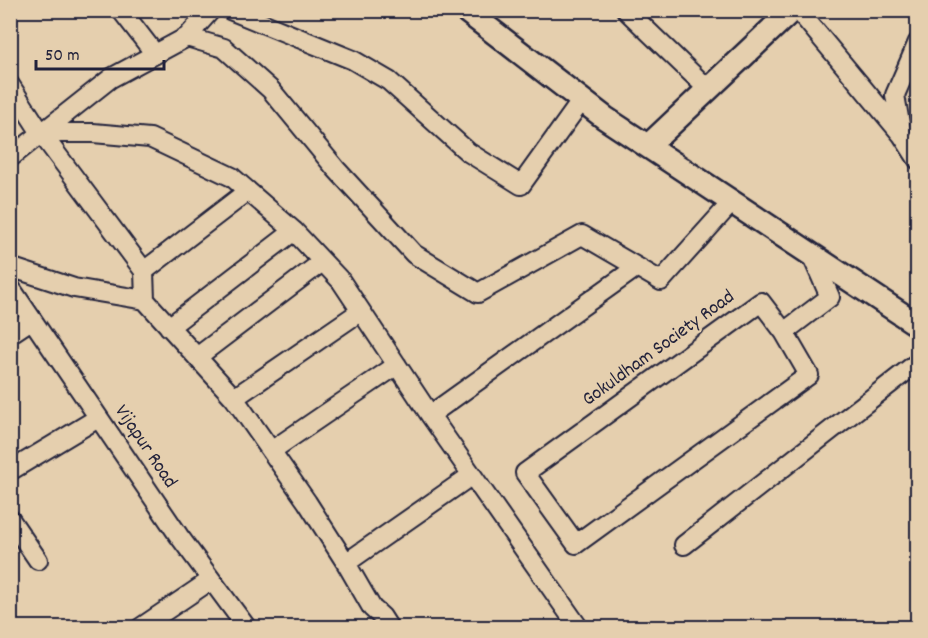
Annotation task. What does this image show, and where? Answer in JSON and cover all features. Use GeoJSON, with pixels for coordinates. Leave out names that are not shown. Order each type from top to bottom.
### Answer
{"type":"FeatureCollection","features":[{"type":"Feature","properties":{"kind":"street"},"geometry":{"type":"LineString","coordinates":[[121,10],[155,54]]}},
{"type":"Feature","properties":{"kind":"street"},"geometry":{"type":"LineString","coordinates":[[10,158],[111,78],[187,37],[211,10]]}},
{"type":"Feature","properties":{"kind":"street"},"geometry":{"type":"LineString","coordinates":[[230,10],[353,60],[389,81],[468,152],[521,185],[582,100]]}},
{"type":"Feature","properties":{"kind":"street"},"geometry":{"type":"LineString","coordinates":[[465,10],[582,100],[648,146],[811,254],[913,316]]}},
{"type":"Feature","properties":{"kind":"street"},"geometry":{"type":"LineString","coordinates":[[626,10],[708,89]]}},
{"type":"Feature","properties":{"kind":"street"},"geometry":{"type":"LineString","coordinates":[[648,146],[792,10]]}},
{"type":"Feature","properties":{"kind":"street"},"geometry":{"type":"LineString","coordinates":[[798,10],[902,135],[918,160]]}},
{"type":"Feature","properties":{"kind":"street"},"geometry":{"type":"LineString","coordinates":[[187,37],[224,48],[271,90],[336,170],[414,254],[478,293],[582,235],[660,281],[732,202]]}},
{"type":"Feature","properties":{"kind":"street"},"geometry":{"type":"LineString","coordinates":[[902,135],[895,95],[918,42]]}},
{"type":"Feature","properties":{"kind":"street"},"geometry":{"type":"LineString","coordinates":[[10,85],[41,133],[144,271],[145,300]]}},
{"type":"Feature","properties":{"kind":"street"},"geometry":{"type":"LineString","coordinates":[[41,133],[93,133],[150,138],[232,177],[294,231],[341,281],[430,415],[579,627]]}},
{"type":"Feature","properties":{"kind":"street"},"geometry":{"type":"LineString","coordinates":[[144,271],[248,190]]}},
{"type":"Feature","properties":{"kind":"street"},"geometry":{"type":"LineString","coordinates":[[169,327],[294,231]]}},
{"type":"Feature","properties":{"kind":"street"},"geometry":{"type":"LineString","coordinates":[[784,332],[830,297],[811,254]]}},
{"type":"Feature","properties":{"kind":"street"},"geometry":{"type":"LineString","coordinates":[[197,357],[322,262]]}},
{"type":"Feature","properties":{"kind":"street"},"geometry":{"type":"LineString","coordinates":[[10,267],[74,288],[145,300],[234,398],[346,563],[372,608],[389,627]]}},
{"type":"Feature","properties":{"kind":"street"},"geometry":{"type":"LineString","coordinates":[[430,415],[638,267]]}},
{"type":"Feature","properties":{"kind":"street","name":"Vijapur Road"},"geometry":{"type":"LineString","coordinates":[[10,287],[178,536],[247,627]]}},
{"type":"Feature","properties":{"kind":"street","name":"Gokuldham Society Road"},"geometry":{"type":"LineString","coordinates":[[761,302],[784,332],[809,375],[576,544],[525,473],[761,302]]}},
{"type":"Feature","properties":{"kind":"street"},"geometry":{"type":"LineString","coordinates":[[234,398],[361,311]]}},
{"type":"Feature","properties":{"kind":"street"},"geometry":{"type":"LineString","coordinates":[[10,334],[31,320]]}},
{"type":"Feature","properties":{"kind":"street"},"geometry":{"type":"LineString","coordinates":[[684,545],[918,362]]}},
{"type":"Feature","properties":{"kind":"street"},"geometry":{"type":"LineString","coordinates":[[271,451],[397,365]]}},
{"type":"Feature","properties":{"kind":"street"},"geometry":{"type":"LineString","coordinates":[[10,471],[98,418]]}},
{"type":"Feature","properties":{"kind":"street"},"geometry":{"type":"LineString","coordinates":[[346,563],[472,475]]}},
{"type":"Feature","properties":{"kind":"street"},"geometry":{"type":"LineString","coordinates":[[10,519],[38,560]]}},
{"type":"Feature","properties":{"kind":"street"},"geometry":{"type":"LineString","coordinates":[[140,627],[211,580]]}}]}
